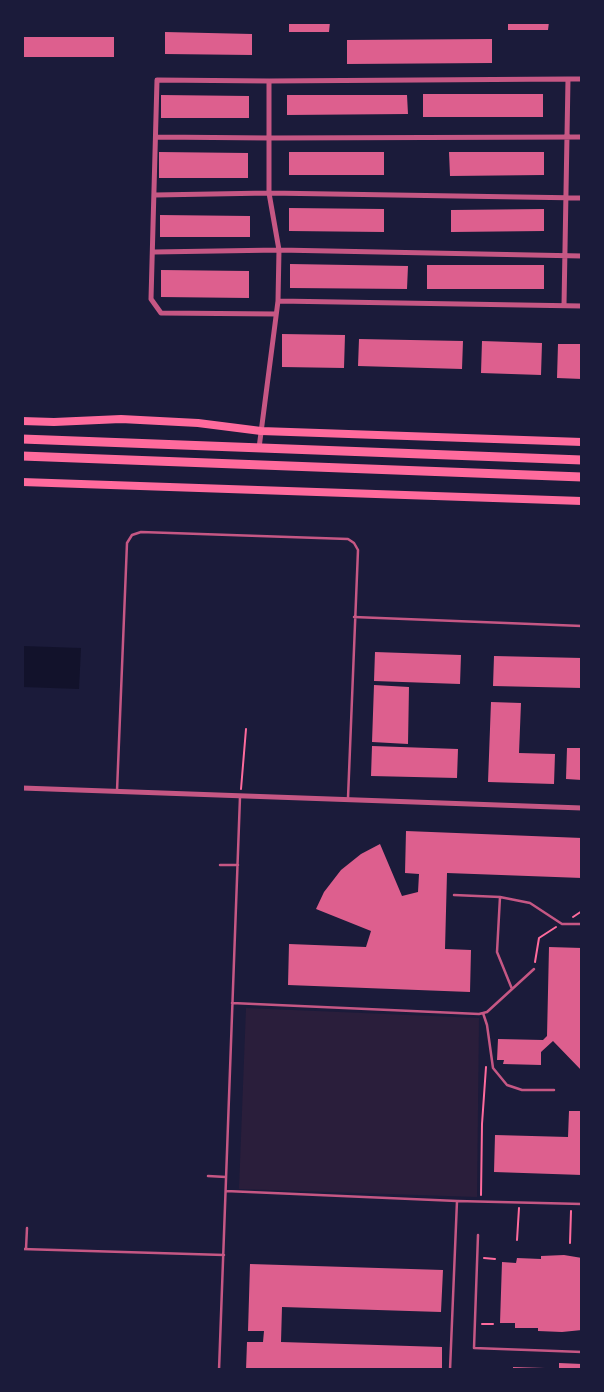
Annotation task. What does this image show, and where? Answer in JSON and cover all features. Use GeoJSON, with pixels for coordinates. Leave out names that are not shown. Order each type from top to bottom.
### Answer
{"type":"FeatureCollection","features":[{"type":"Feature","properties":{"kind":"main road"},"geometry":{"type":"LineString","coordinates":[[22,421],[54,422],[121,419],[198,423],[261,431],[582,442]]}},
{"type":"Feature","properties":{"kind":"main road"},"geometry":{"type":"LineString","coordinates":[[22,439],[582,460]]}},
{"type":"Feature","properties":{"kind":"main road"},"geometry":{"type":"LineString","coordinates":[[22,456],[582,477]]}},
{"type":"Feature","properties":{"kind":"main road"},"geometry":{"type":"LineString","coordinates":[[22,482],[582,501]]}},
{"type":"Feature","properties":{"kind":"street"},"geometry":{"type":"LineString","coordinates":[[564,305],[568,79]]}},
{"type":"Feature","properties":{"kind":"street"},"geometry":{"type":"LineString","coordinates":[[276,314],[161,313],[151,299],[154,252],[157,80],[582,79]]}},
{"type":"Feature","properties":{"kind":"street"},"geometry":{"type":"LineString","coordinates":[[259,448],[278,301],[279,250],[269,193],[270,81]]}},
{"type":"Feature","properties":{"kind":"street"},"geometry":{"type":"LineString","coordinates":[[156,137],[582,137]]}},
{"type":"Feature","properties":{"kind":"street"},"geometry":{"type":"LineString","coordinates":[[155,195],[269,193],[582,198]]}},
{"type":"Feature","properties":{"kind":"street"},"geometry":{"type":"LineString","coordinates":[[154,252],[279,250],[582,256]]}},
{"type":"Feature","properties":{"kind":"street"},"geometry":{"type":"LineString","coordinates":[[278,301],[582,306]]}},
{"type":"Feature","properties":{"kind":"street"},"geometry":{"type":"LineString","coordinates":[[22,788],[582,808]]}},
{"type":"Feature","properties":{"kind":"lane"},"geometry":{"type":"LineString","coordinates":[[117,791],[127,543],[132,535],[141,532],[348,539],[354,543],[358,550],[348,799]]}},
{"type":"Feature","properties":{"kind":"lane"},"geometry":{"type":"LineString","coordinates":[[354,617],[582,626]]}},
{"type":"Feature","properties":{"kind":"lane"},"geometry":{"type":"LineString","coordinates":[[219,1370],[240,795]]}},
{"type":"Feature","properties":{"kind":"lane"},"geometry":{"type":"LineString","coordinates":[[220,865],[238,865]]}},
{"type":"Feature","properties":{"kind":"lane"},"geometry":{"type":"LineString","coordinates":[[454,895],[500,897],[530,903],[562,924],[582,924]]}},
{"type":"Feature","properties":{"kind":"lane"},"geometry":{"type":"LineString","coordinates":[[500,897],[497,952],[512,989]]}},
{"type":"Feature","properties":{"kind":"lane"},"geometry":{"type":"LineString","coordinates":[[232,1003],[483,1013],[534,969]]}},
{"type":"Feature","properties":{"kind":"lane"},"geometry":{"type":"LineString","coordinates":[[483,1013],[487,1025],[493,1068],[507,1085],[522,1090],[554,1090]]}},
{"type":"Feature","properties":{"kind":"lane"},"geometry":{"type":"LineString","coordinates":[[208,1176],[226,1177]]}},
{"type":"Feature","properties":{"kind":"lane"},"geometry":{"type":"LineString","coordinates":[[225,1191],[481,1202],[582,1204]]}},
{"type":"Feature","properties":{"kind":"lane"},"geometry":{"type":"LineString","coordinates":[[450,1370],[457,1201]]}},
{"type":"Feature","properties":{"kind":"lane"},"geometry":{"type":"LineString","coordinates":[[27,1228],[24,1249],[224,1255]]}},
{"type":"Feature","properties":{"kind":"lane"},"geometry":{"type":"LineString","coordinates":[[478,1235],[474,1348],[582,1352]]}},
{"type":"Feature","properties":{"kind":"path"},"geometry":{"type":"LineString","coordinates":[[240,795],[246,729]]}},
{"type":"Feature","properties":{"kind":"path"},"geometry":{"type":"LineString","coordinates":[[534,969],[539,938],[582,912]]}},
{"type":"Feature","properties":{"kind":"path"},"geometry":{"type":"LineString","coordinates":[[481,1202],[485,1068],[492,1063]]}},
{"type":"Feature","properties":{"kind":"path"},"geometry":{"type":"LineString","coordinates":[[517,1240],[519,1203]]}},
{"type":"Feature","properties":{"kind":"path"},"geometry":{"type":"LineString","coordinates":[[570,1243],[572,1204]]}},
{"type":"Feature","properties":{"kind":"path"},"geometry":{"type":"LineString","coordinates":[[477,1258],[495,1259]]}},
{"type":"Feature","properties":{"kind":"path"},"geometry":{"type":"LineString","coordinates":[[474,1324],[493,1324]]}},
{"type":"Feature","properties":{"kind":"shaded area"},"geometry":{"type":"Polygon","coordinates":[[[23,646],[81,648],[79,689],[23,687],[23,646]]]}},
{"type":"Feature","properties":{"kind":"shaded area"},"geometry":{"type":"Polygon","coordinates":[[[246,1008],[479,1018],[477,1197],[239,1189],[246,1008]]]}},
{"type":"Feature","properties":{"kind":"building"},"geometry":{"type":"Polygon","coordinates":[[[289,22],[330,22],[329,32],[289,32],[289,22]]]}},
{"type":"Feature","properties":{"kind":"building"},"geometry":{"type":"Polygon","coordinates":[[[508,22],[549,22],[548,30],[508,30],[508,22]]]}},
{"type":"Feature","properties":{"kind":"building"},"geometry":{"type":"Polygon","coordinates":[[[165,32],[252,34],[252,55],[165,54],[165,32]]]}},
{"type":"Feature","properties":{"kind":"building"},"geometry":{"type":"Polygon","coordinates":[[[22,37],[114,37],[114,57],[22,57],[22,37]]]}},
{"type":"Feature","properties":{"kind":"building"},"geometry":{"type":"Polygon","coordinates":[[[492,39],[492,63],[347,64],[347,40],[492,39]]]}},
{"type":"Feature","properties":{"kind":"building"},"geometry":{"type":"Polygon","coordinates":[[[423,94],[543,94],[543,117],[423,117],[423,94]]]}},
{"type":"Feature","properties":{"kind":"building"},"geometry":{"type":"Polygon","coordinates":[[[161,95],[249,96],[249,118],[161,118],[161,95]]]}},
{"type":"Feature","properties":{"kind":"building"},"geometry":{"type":"Polygon","coordinates":[[[287,95],[407,95],[408,114],[287,115],[287,95]]]}},
{"type":"Feature","properties":{"kind":"building"},"geometry":{"type":"Polygon","coordinates":[[[159,152],[248,153],[248,178],[159,178],[159,152]]]}},
{"type":"Feature","properties":{"kind":"building"},"geometry":{"type":"Polygon","coordinates":[[[289,152],[384,152],[384,175],[289,175],[289,152]]]}},
{"type":"Feature","properties":{"kind":"building"},"geometry":{"type":"Polygon","coordinates":[[[449,152],[544,152],[544,175],[450,176],[449,152]]]}},
{"type":"Feature","properties":{"kind":"building"},"geometry":{"type":"Polygon","coordinates":[[[289,208],[384,209],[384,232],[289,231],[289,208]]]}},
{"type":"Feature","properties":{"kind":"building"},"geometry":{"type":"Polygon","coordinates":[[[544,209],[544,231],[451,232],[451,210],[544,209]]]}},
{"type":"Feature","properties":{"kind":"building"},"geometry":{"type":"Polygon","coordinates":[[[160,215],[250,216],[250,237],[160,237],[160,215]]]}},
{"type":"Feature","properties":{"kind":"building"},"geometry":{"type":"Polygon","coordinates":[[[290,264],[408,266],[407,289],[290,288],[290,264]]]}},
{"type":"Feature","properties":{"kind":"building"},"geometry":{"type":"Polygon","coordinates":[[[427,265],[544,265],[544,289],[427,289],[427,265]]]}},
{"type":"Feature","properties":{"kind":"building"},"geometry":{"type":"Polygon","coordinates":[[[161,270],[249,271],[249,298],[161,297],[161,270]]]}},
{"type":"Feature","properties":{"kind":"building"},"geometry":{"type":"Polygon","coordinates":[[[282,334],[345,335],[344,368],[282,367],[282,334]]]}},
{"type":"Feature","properties":{"kind":"building"},"geometry":{"type":"Polygon","coordinates":[[[359,339],[463,341],[462,369],[358,366],[359,339]]]}},
{"type":"Feature","properties":{"kind":"building"},"geometry":{"type":"Polygon","coordinates":[[[482,341],[542,343],[541,375],[481,373],[482,341]]]}},
{"type":"Feature","properties":{"kind":"building"},"geometry":{"type":"Polygon","coordinates":[[[558,344],[582,344],[582,379],[557,378],[558,344]]]}},
{"type":"Feature","properties":{"kind":"building"},"geometry":{"type":"Polygon","coordinates":[[[375,652],[461,655],[460,684],[374,681],[375,652]]]}},
{"type":"Feature","properties":{"kind":"building"},"geometry":{"type":"Polygon","coordinates":[[[494,656],[582,658],[582,688],[493,686],[494,656]]]}},
{"type":"Feature","properties":{"kind":"building"},"geometry":{"type":"Polygon","coordinates":[[[374,685],[409,687],[408,744],[372,742],[374,685]]]}},
{"type":"Feature","properties":{"kind":"building"},"geometry":{"type":"Polygon","coordinates":[[[491,702],[521,703],[519,753],[555,754],[554,784],[488,782],[491,702]]]}},
{"type":"Feature","properties":{"kind":"building"},"geometry":{"type":"Polygon","coordinates":[[[372,746],[458,749],[457,778],[371,776],[372,746]]]}},
{"type":"Feature","properties":{"kind":"building"},"geometry":{"type":"Polygon","coordinates":[[[567,748],[582,748],[582,780],[566,779],[567,748]]]}},
{"type":"Feature","properties":{"kind":"building"},"geometry":{"type":"Polygon","coordinates":[[[406,831],[582,838],[582,878],[447,873],[445,949],[471,950],[470,992],[288,985],[289,944],[366,947],[371,931],[316,909],[324,892],[341,870],[361,854],[380,844],[402,896],[418,892],[419,874],[405,873],[406,831]]]}},
{"type":"Feature","properties":{"kind":"building"},"geometry":{"type":"Polygon","coordinates":[[[549,947],[582,948],[582,1071],[553,1041],[541,1052],[541,1065],[503,1064],[504,1060],[497,1060],[498,1039],[543,1040],[547,1036],[549,947]]]}},
{"type":"Feature","properties":{"kind":"building"},"geometry":{"type":"Polygon","coordinates":[[[569,1111],[582,1111],[582,1175],[494,1172],[495,1135],[568,1137],[569,1111]]]}},
{"type":"Feature","properties":{"kind":"building"},"geometry":{"type":"Polygon","coordinates":[[[564,1255],[582,1258],[582,1330],[562,1332],[538,1331],[538,1328],[515,1328],[515,1323],[500,1323],[502,1262],[516,1263],[517,1258],[541,1259],[541,1256],[564,1255]]]}},
{"type":"Feature","properties":{"kind":"building"},"geometry":{"type":"Polygon","coordinates":[[[250,1264],[443,1270],[441,1312],[282,1307],[281,1342],[442,1347],[442,1370],[246,1370],[247,1342],[263,1342],[264,1331],[248,1331],[250,1264]]]}},
{"type":"Feature","properties":{"kind":"building"},"geometry":{"type":"Polygon","coordinates":[[[559,1363],[582,1364],[582,1370],[559,1370],[559,1363]]]}},
{"type":"Feature","properties":{"kind":"building"},"geometry":{"type":"Polygon","coordinates":[[[513,1367],[545,1368],[545,1370],[513,1370],[513,1367]]]}}]}
